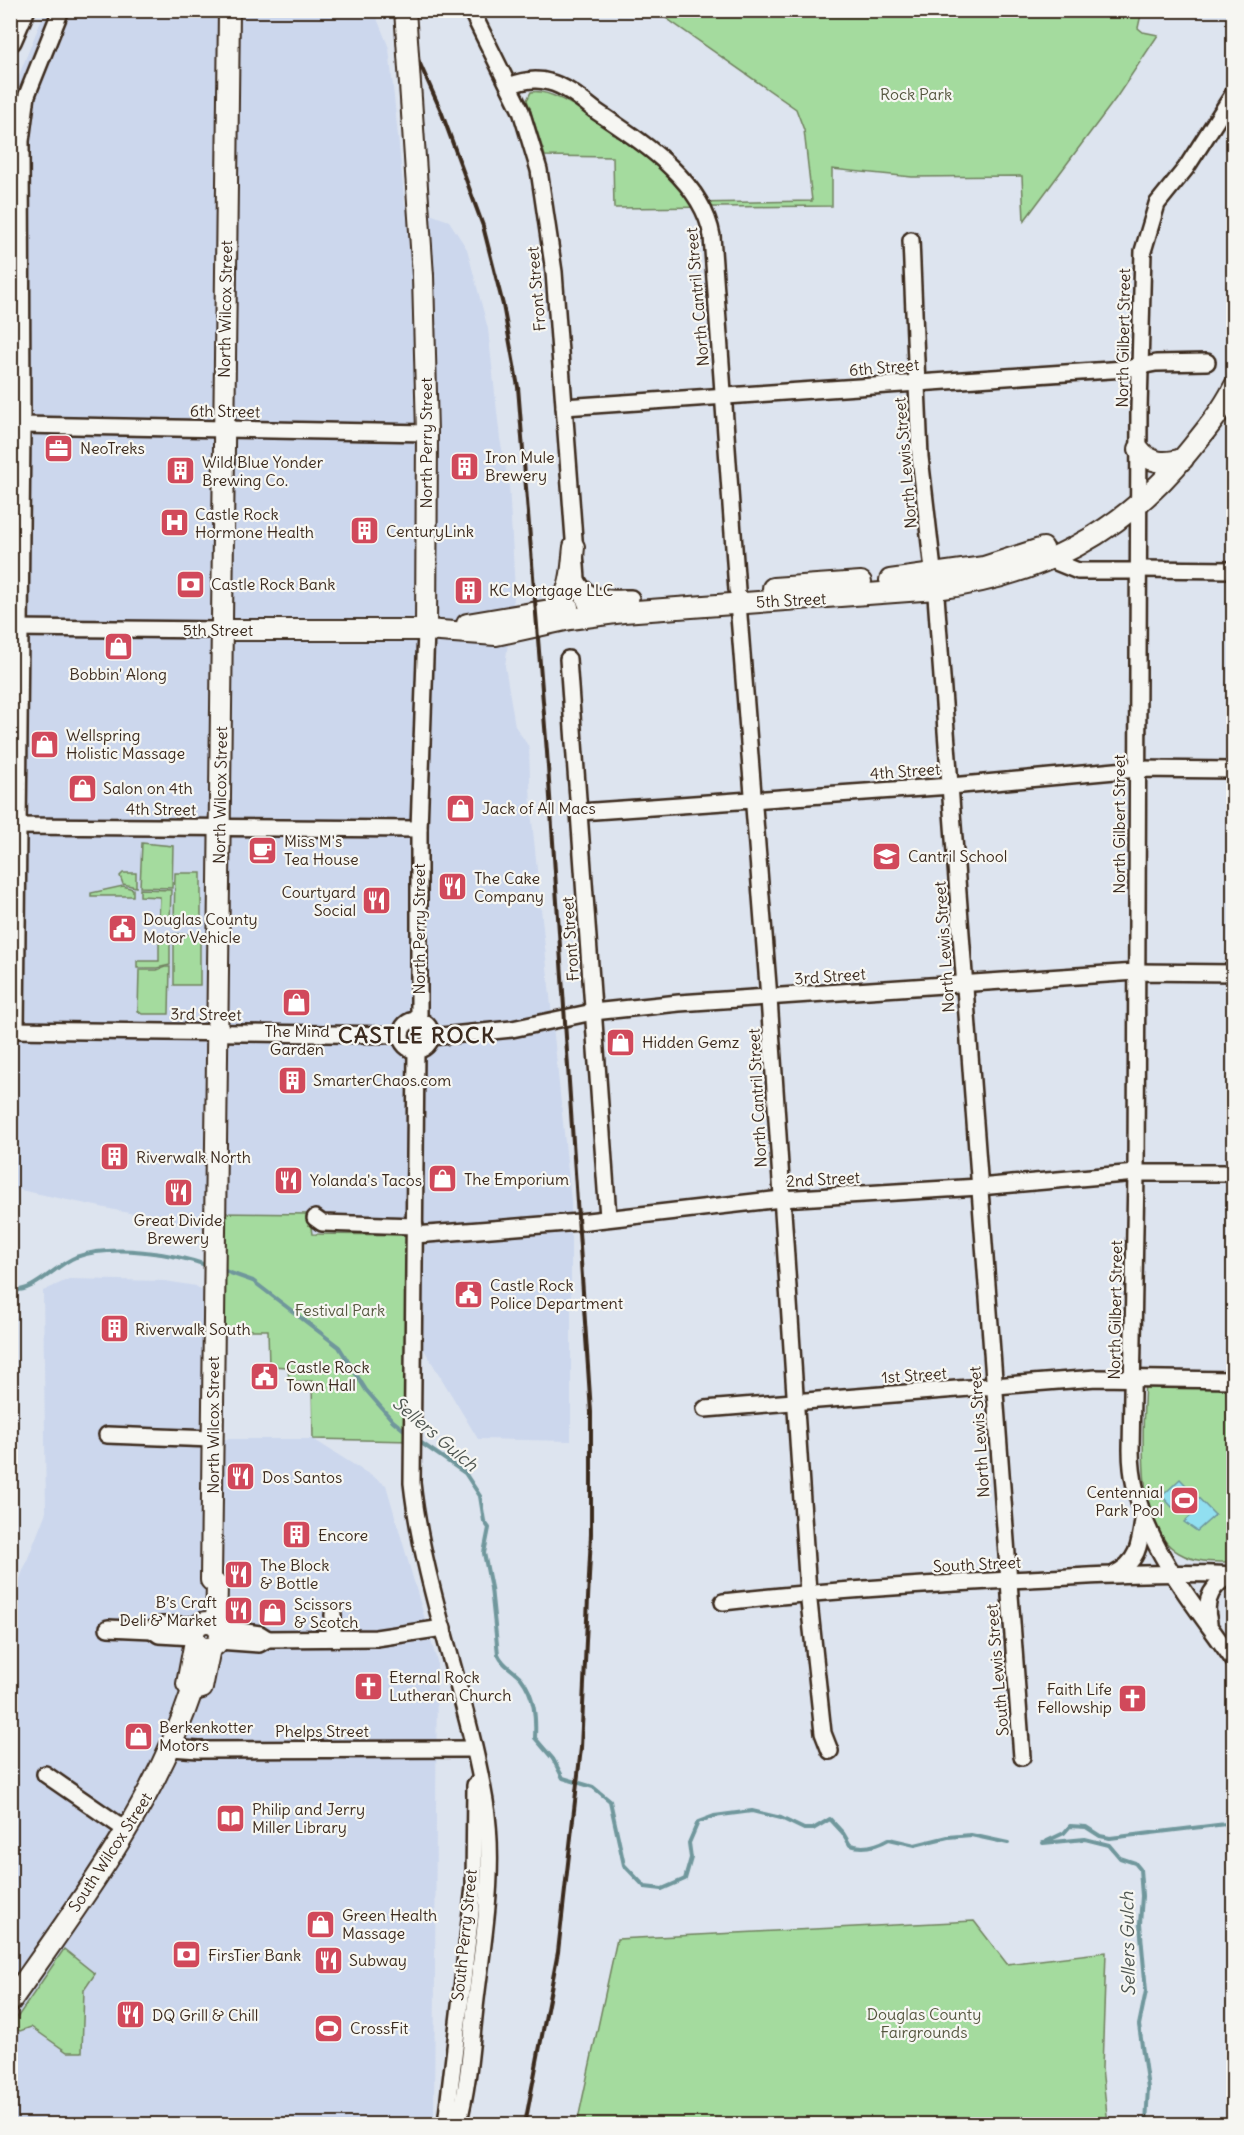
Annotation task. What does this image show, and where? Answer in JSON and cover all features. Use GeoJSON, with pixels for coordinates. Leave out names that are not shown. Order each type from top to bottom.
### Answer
{"type":"FeatureCollection","features":[{"type":"Feature","properties":{"kind":"highway"},"geometry":{"type":"LineString","coordinates":[[10,40],[23,10]]}},
{"type":"Feature","properties":{"kind":"main road","name":"North Wilcox Street"},"geometry":{"type":"LineString","coordinates":[[206,1634],[217,1585],[211,1580],[213,1299],[229,10]]}},
{"type":"Feature","properties":{"kind":"main road","name":"North Perry Street"},"geometry":{"type":"LineString","coordinates":[[405,10],[423,276],[427,433],[426,630]]}},
{"type":"Feature","properties":{"kind":"main road","name":"5th Street"},"geometry":{"type":"LineString","coordinates":[[426,630],[488,622],[585,604],[627,605],[987,581],[1051,560],[1098,535],[1138,504],[1183,459],[1213,421],[1233,387]]}},
{"type":"Feature","properties":{"kind":"main road"},"geometry":{"type":"LineString","coordinates":[[1139,449],[1146,457],[1159,462],[1183,459]]}},
{"type":"Feature","properties":{"kind":"main road","name":"5th Street"},"geometry":{"type":"LineString","coordinates":[[935,583],[1028,554],[1138,504]]}},
{"type":"Feature","properties":{"kind":"main road"},"geometry":{"type":"LineString","coordinates":[[553,610],[563,601],[568,591],[574,547]]}},
{"type":"Feature","properties":{"kind":"main road","name":"5th Street"},"geometry":{"type":"LineString","coordinates":[[222,630],[426,630],[496,635],[627,605]]}},
{"type":"Feature","properties":{"kind":"main road","name":"South Wilcox Street"},"geometry":{"type":"LineString","coordinates":[[14,1991],[126,1830],[151,1788],[171,1748],[192,1692],[202,1688],[206,1634]]}},
{"type":"Feature","properties":{"kind":"street"},"geometry":{"type":"LineString","coordinates":[[14,1030],[15,628],[22,425],[20,216],[23,122],[34,73],[61,10]]}},
{"type":"Feature","properties":{"kind":"street","name":"Front Street"},"geometry":{"type":"LineString","coordinates":[[471,10],[509,86],[532,140],[542,184],[554,272],[577,579],[585,604]]}},
{"type":"Feature","properties":{"kind":"street","name":"North Cantril Street"},"geometry":{"type":"LineString","coordinates":[[509,86],[535,80],[557,85],[635,138],[675,173],[698,200],[705,213],[712,236],[737,596],[769,998],[808,1592],[823,1733],[830,1751]]}},
{"type":"Feature","properties":{"kind":"street","name":"North Gilbert Street"},"geometry":{"type":"LineString","coordinates":[[1233,93],[1186,168],[1156,204],[1143,251],[1138,504],[1136,1173],[1131,1465],[1133,1487],[1143,1520],[1173,1572],[1233,1660]]}},
{"type":"Feature","properties":{"kind":"street","name":"North Lewis Street"},"geometry":{"type":"LineString","coordinates":[[911,240],[920,457],[935,583],[951,786],[1007,1580]]}},
{"type":"Feature","properties":{"kind":"street","name":"6th Street"},"geometry":{"type":"LineString","coordinates":[[564,407],[1207,362]]}},
{"type":"Feature","properties":{"kind":"street","name":"6th Street"},"geometry":{"type":"LineString","coordinates":[[22,425],[427,433]]}},
{"type":"Feature","properties":{"kind":"street"},"geometry":{"type":"LineString","coordinates":[[1051,560],[1078,571],[1233,570]]}},
{"type":"Feature","properties":{"kind":"street"},"geometry":{"type":"LineString","coordinates":[[577,579],[582,589],[598,597],[627,605]]}},
{"type":"Feature","properties":{"kind":"street","name":"5th Street"},"geometry":{"type":"LineString","coordinates":[[15,628],[222,630]]}},
{"type":"Feature","properties":{"kind":"street","name":"North Perry Street"},"geometry":{"type":"LineString","coordinates":[[419,1020],[419,829],[426,630]]}},
{"type":"Feature","properties":{"kind":"street","name":"Front Street"},"geometry":{"type":"LineString","coordinates":[[568,659],[608,1217]]}},
{"type":"Feature","properties":{"kind":"street","name":"4th Street"},"geometry":{"type":"LineString","coordinates":[[580,812],[951,786],[1137,769],[1233,770]]}},
{"type":"Feature","properties":{"kind":"street","name":"4th Street"},"geometry":{"type":"LineString","coordinates":[[14,826],[419,829]]}},
{"type":"Feature","properties":{"kind":"street","name":"3rd Street"},"geometry":{"type":"LineString","coordinates":[[431,1037],[512,1029],[592,1012],[1136,972],[1233,973]]}},
{"type":"Feature","properties":{"kind":"street"},"geometry":{"type":"LineString","coordinates":[[419,1020],[429,1027],[431,1037],[426,1046],[416,1050],[404,1044],[400,1035],[407,1022],[419,1020]]}},
{"type":"Feature","properties":{"kind":"street","name":"3rd Street"},"geometry":{"type":"LineString","coordinates":[[14,1030],[400,1035]]}},
{"type":"Feature","properties":{"kind":"street"},"geometry":{"type":"LineString","coordinates":[[108,1628],[152,1630],[160,1625],[259,1644],[268,1639],[386,1637],[443,1628],[416,1522],[412,1483],[416,1050]]}},
{"type":"Feature","properties":{"kind":"street","name":"2nd Street"},"geometry":{"type":"LineString","coordinates":[[315,1218],[322,1223],[415,1231],[579,1222],[781,1199],[979,1187],[1136,1173],[1233,1173]]}},
{"type":"Feature","properties":{"kind":"street","name":"1st Street"},"geometry":{"type":"LineString","coordinates":[[705,1409],[797,1400],[1132,1378],[1233,1380]]}},
{"type":"Feature","properties":{"kind":"street"},"geometry":{"type":"LineString","coordinates":[[107,1435],[212,1439]]}},
{"type":"Feature","properties":{"kind":"street"},"geometry":{"type":"LineString","coordinates":[[1112,1575],[1126,1568],[1134,1558],[1140,1544],[1143,1520]]}},
{"type":"Feature","properties":{"kind":"street","name":"South Street"},"geometry":{"type":"LineString","coordinates":[[723,1602],[808,1592],[1007,1580],[1173,1572],[1233,1575]]}},
{"type":"Feature","properties":{"kind":"street"},"geometry":{"type":"LineString","coordinates":[[1210,1627],[1207,1605],[1211,1592],[1221,1580],[1233,1575]]}},
{"type":"Feature","properties":{"kind":"street","name":"South Lewis Street"},"geometry":{"type":"LineString","coordinates":[[1007,1580],[1022,1757]]}},
{"type":"Feature","properties":{"kind":"street"},"geometry":{"type":"LineString","coordinates":[[333,1614],[333,1638]]}},
{"type":"Feature","properties":{"kind":"street","name":"South Perry Street"},"geometry":{"type":"LineString","coordinates":[[443,1628],[474,1749],[488,1819],[489,1875],[466,2088],[458,2124]]}},
{"type":"Feature","properties":{"kind":"street","name":"Phelps Street"},"geometry":{"type":"LineString","coordinates":[[171,1748],[199,1750],[474,1749]]}},
{"type":"Feature","properties":{"kind":"street","name":"South Perry Street"},"geometry":{"type":"LineString","coordinates":[[446,2124],[474,1887],[474,1749]]}},
{"type":"Feature","properties":{"kind":"street"},"geometry":{"type":"LineString","coordinates":[[45,1774],[126,1830]]}},
{"type":"Feature","properties":{"kind":"shaded area"},"geometry":{"type":"Polygon","coordinates":[[[45,11],[374,11],[389,48],[405,205],[449,221],[467,249],[488,329],[500,439],[509,485],[515,590],[505,666],[515,726],[529,747],[531,811],[571,1201],[571,1441],[478,1439],[414,1333],[417,1234],[214,1231],[11,1188],[10,97],[45,11]]]}},
{"type":"Feature","properties":{"kind":"shaded area"},"geometry":{"type":"Polygon","coordinates":[[[69,1279],[165,1281],[196,1286],[213,1299],[212,1439],[313,1439],[386,1485],[437,1661],[434,2124],[11,2124],[10,1604],[46,1512],[43,1291],[69,1279]]]}},
{"type":"Feature","properties":{"kind":"green space","name":"Rock Park"},"geometry":{"type":"Polygon","coordinates":[[[1142,10],[1138,28],[1143,32],[1158,35],[1116,98],[1024,221],[1022,176],[912,177],[832,169],[832,206],[614,208],[613,157],[545,156],[527,100],[531,92],[544,93],[579,109],[652,162],[691,203],[812,201],[804,130],[796,109],[656,11],[1142,10]]]}},
{"type":"Feature","properties":{"kind":"green space"},"geometry":{"type":"Polygon","coordinates":[[[142,843],[173,846],[172,888],[140,887],[142,843]]]}},
{"type":"Feature","properties":{"kind":"green space"},"geometry":{"type":"Polygon","coordinates":[[[123,873],[136,873],[136,887],[123,884],[120,876],[123,873]]]}},
{"type":"Feature","properties":{"kind":"green space"},"geometry":{"type":"Polygon","coordinates":[[[175,873],[201,873],[201,923],[174,923],[175,873]]]}},
{"type":"Feature","properties":{"kind":"green space"},"geometry":{"type":"Polygon","coordinates":[[[123,886],[133,889],[133,896],[91,896],[91,893],[123,886]]]}},
{"type":"Feature","properties":{"kind":"green space"},"geometry":{"type":"Polygon","coordinates":[[[140,889],[171,890],[170,923],[163,923],[163,919],[159,919],[160,897],[140,896],[140,889]]]}},
{"type":"Feature","properties":{"kind":"green space"},"geometry":{"type":"Polygon","coordinates":[[[162,934],[170,934],[170,965],[157,968],[137,968],[137,961],[159,961],[159,938],[162,938],[162,934]]]}},
{"type":"Feature","properties":{"kind":"green space"},"geometry":{"type":"Polygon","coordinates":[[[174,934],[200,934],[200,985],[174,985],[174,934]]]}},
{"type":"Feature","properties":{"kind":"green space"},"geometry":{"type":"Polygon","coordinates":[[[170,967],[169,1014],[142,1014],[138,1011],[139,970],[157,970],[170,967]]]}},
{"type":"Feature","properties":{"kind":"green space","name":"Festival Park"},"geometry":{"type":"Polygon","coordinates":[[[214,1213],[309,1214],[312,1234],[415,1235],[412,1441],[313,1439],[312,1381],[289,1381],[288,1367],[269,1366],[268,1330],[213,1330],[214,1213]]]}},
{"type":"Feature","properties":{"kind":"green space"},"geometry":{"type":"Polygon","coordinates":[[[1145,1378],[1233,1380],[1233,1562],[1199,1560],[1179,1553],[1164,1540],[1154,1521],[1147,1498],[1144,1473],[1145,1378]]]}},
{"type":"Feature","properties":{"kind":"green space","name":"Douglas County Fairgrounds"},"geometry":{"type":"Polygon","coordinates":[[[974,1921],[1007,1964],[1106,1952],[1102,2068],[1108,2124],[577,2124],[617,1939],[974,1921]]]}},
{"type":"Feature","properties":{"kind":"green space"},"geometry":{"type":"Polygon","coordinates":[[[64,1949],[95,1974],[84,1990],[82,2052],[67,2052],[31,2027],[20,2031],[12,2025],[64,1949]]]}},
{"type":"Feature","properties":{"kind":"water","name":"Centennial Park Pool"},"geometry":{"type":"Polygon","coordinates":[[[1180,1479],[1215,1515],[1197,1531],[1184,1522],[1193,1514],[1185,1506],[1172,1507],[1162,1496],[1180,1479]]]}},
{"type":"Feature","properties":{"kind":"waterway","name":"Sellers Gulch"},"geometry":{"type":"LineString","coordinates":[[10,1290],[27,1288],[76,1257],[107,1251],[161,1254],[209,1266]]}},
{"type":"Feature","properties":{"kind":"waterway","name":"Sellers Gulch"},"geometry":{"type":"LineString","coordinates":[[222,1270],[253,1281],[339,1347],[366,1390],[393,1421],[409,1434]]}},
{"type":"Feature","properties":{"kind":"waterway","name":"Sellers Gulch"},"geometry":{"type":"LineString","coordinates":[[417,1440],[465,1473],[480,1496],[484,1521],[489,1528],[484,1553],[491,1588],[498,1654],[526,1685],[534,1707],[535,1738],[553,1759],[563,1778],[593,1787],[610,1801],[624,1865],[645,1887],[662,1889],[685,1879],[691,1858],[689,1843],[698,1822],[714,1816],[752,1811],[781,1818],[804,1829],[813,1829],[830,1819],[850,1845],[860,1847],[889,1839],[915,1845],[948,1837],[971,1835],[1008,1843]]}},
{"type":"Feature","properties":{"kind":"waterway"},"geometry":{"type":"LineString","coordinates":[[1047,1841],[1064,1833],[1070,1826],[1086,1827],[1100,1836],[1110,1838],[1234,1823]]}},
{"type":"Feature","properties":{"kind":"waterway","name":"Sellers Gulch"},"geometry":{"type":"LineString","coordinates":[[1043,1843],[1085,1839],[1109,1845],[1120,1858],[1135,1863],[1140,1869],[1142,1896],[1140,1924],[1146,1991],[1139,2025],[1148,2088],[1146,2124]]}},
{"type":"Feature","properties":{"kind":"railway"},"geometry":{"type":"LineString","coordinates":[[396,10],[441,111],[483,226],[503,305],[518,387],[547,752],[591,1412],[591,1534],[581,1748],[558,1952],[525,2124]]}},
{"type":"Feature","properties":{"kind":"place","name":"NeoTreks"},"geometry":{"type":"Point","coordinates":[59,448]}},
{"type":"Feature","properties":{"kind":"place","name":"Iron Mule Brewery"},"geometry":{"type":"Point","coordinates":[464,466]}},
{"type":"Feature","properties":{"kind":"place","name":"Wild Blue Yonder Brewing Co."},"geometry":{"type":"Point","coordinates":[181,471]}},
{"type":"Feature","properties":{"kind":"place","name":"Castle Rock Hormone Health"},"geometry":{"type":"Point","coordinates":[174,523]}},
{"type":"Feature","properties":{"kind":"place","name":"CenturyLink"},"geometry":{"type":"Point","coordinates":[365,531]}},
{"type":"Feature","properties":{"kind":"place","name":"Castle Rock Bank"},"geometry":{"type":"Point","coordinates":[190,584]}},
{"type":"Feature","properties":{"kind":"place","name":"KC Mortgage LLC"},"geometry":{"type":"Point","coordinates":[468,590]}},
{"type":"Feature","properties":{"kind":"place","name":"Bobbin' Along"},"geometry":{"type":"Point","coordinates":[118,646]}},
{"type":"Feature","properties":{"kind":"place","name":"Wellspring Holistic Massage"},"geometry":{"type":"Point","coordinates":[45,744]}},
{"type":"Feature","properties":{"kind":"place","name":"Salon on 4th"},"geometry":{"type":"Point","coordinates":[82,788]}},
{"type":"Feature","properties":{"kind":"place","name":"Jack of All Macs"},"geometry":{"type":"Point","coordinates":[461,808]}},
{"type":"Feature","properties":{"kind":"place","name":"Miss M's Tea House"},"geometry":{"type":"Point","coordinates":[263,850]}},
{"type":"Feature","properties":{"kind":"place","name":"Cantril School"},"geometry":{"type":"Point","coordinates":[887,856]}},
{"type":"Feature","properties":{"kind":"place","name":"The Cake Company"},"geometry":{"type":"Point","coordinates":[453,887]}},
{"type":"Feature","properties":{"kind":"place","name":"Courtyard Social"},"geometry":{"type":"Point","coordinates":[377,901]}},
{"type":"Feature","properties":{"kind":"place","name":"Douglas County Motor Vehicle"},"geometry":{"type":"Point","coordinates":[122,928]}},
{"type":"Feature","properties":{"kind":"place","name":"The Mind Garden"},"geometry":{"type":"Point","coordinates":[297,1003]}},
{"type":"Feature","properties":{"kind":"place","name":"Hidden Gemz"},"geometry":{"type":"Point","coordinates":[621,1042]}},
{"type":"Feature","properties":{"kind":"place","name":"SmarterChaos.com"},"geometry":{"type":"Point","coordinates":[292,1080]}},
{"type":"Feature","properties":{"kind":"place","name":"Riverwalk North"},"geometry":{"type":"Point","coordinates":[115,1157]}},
{"type":"Feature","properties":{"kind":"place","name":"The Emporium"},"geometry":{"type":"Point","coordinates":[443,1179]}},
{"type":"Feature","properties":{"kind":"place","name":"Yolanda's Tacos"},"geometry":{"type":"Point","coordinates":[289,1180]}},
{"type":"Feature","properties":{"kind":"place","name":"Great Divide Brewery"},"geometry":{"type":"Point","coordinates":[178,1192]}},
{"type":"Feature","properties":{"kind":"place","name":"Castle Rock Police Department"},"geometry":{"type":"Point","coordinates":[469,1294]}},
{"type":"Feature","properties":{"kind":"place","name":"Riverwalk South"},"geometry":{"type":"Point","coordinates":[114,1329]}},
{"type":"Feature","properties":{"kind":"place","name":"Castle Rock Town Hall"},"geometry":{"type":"Point","coordinates":[265,1376]}},
{"type":"Feature","properties":{"kind":"place","name":"Dos Santos"},"geometry":{"type":"Point","coordinates":[241,1477]}},
{"type":"Feature","properties":{"kind":"place","name":"Centennial Park Pool"},"geometry":{"type":"Point","coordinates":[1184,1501]}},
{"type":"Feature","properties":{"kind":"place","name":"Encore"},"geometry":{"type":"Point","coordinates":[297,1535]}},
{"type":"Feature","properties":{"kind":"place","name":"The Block & Bottle"},"geometry":{"type":"Point","coordinates":[239,1574]}},
{"type":"Feature","properties":{"kind":"place","name":"B’s Craft Deli & Market"},"geometry":{"type":"Point","coordinates":[238,1611]}},
{"type":"Feature","properties":{"kind":"place","name":"Scissors & Scotch"},"geometry":{"type":"Point","coordinates":[273,1613]}},
{"type":"Feature","properties":{"kind":"place","name":"Eternal Rock Lutheran Church"},"geometry":{"type":"Point","coordinates":[368,1686]}},
{"type":"Feature","properties":{"kind":"place","name":"Faith Life Fellowship"},"geometry":{"type":"Point","coordinates":[1133,1698]}},
{"type":"Feature","properties":{"kind":"place","name":"Berkenkotter Motors"},"geometry":{"type":"Point","coordinates":[138,1736]}},
{"type":"Feature","properties":{"kind":"place","name":"Philip and Jerry Miller Library"},"geometry":{"type":"Point","coordinates":[231,1818]}},
{"type":"Feature","properties":{"kind":"place","name":"Green Health Massage"},"geometry":{"type":"Point","coordinates":[321,1924]}},
{"type":"Feature","properties":{"kind":"place","name":"FirsTier Bank"},"geometry":{"type":"Point","coordinates":[187,1955]}},
{"type":"Feature","properties":{"kind":"place","name":"Subway"},"geometry":{"type":"Point","coordinates":[328,1960]}},
{"type":"Feature","properties":{"kind":"place","name":"DQ Grill & Chill"},"geometry":{"type":"Point","coordinates":[131,2015]}},
{"type":"Feature","properties":{"kind":"place","name":"CrossFit"},"geometry":{"type":"Point","coordinates":[329,2028]}},
{"type":"Feature","properties":{"kind":"district","name":"CASTLE ROCK"},"geometry":{"type":"Point","coordinates":[417,1035]}}]}
